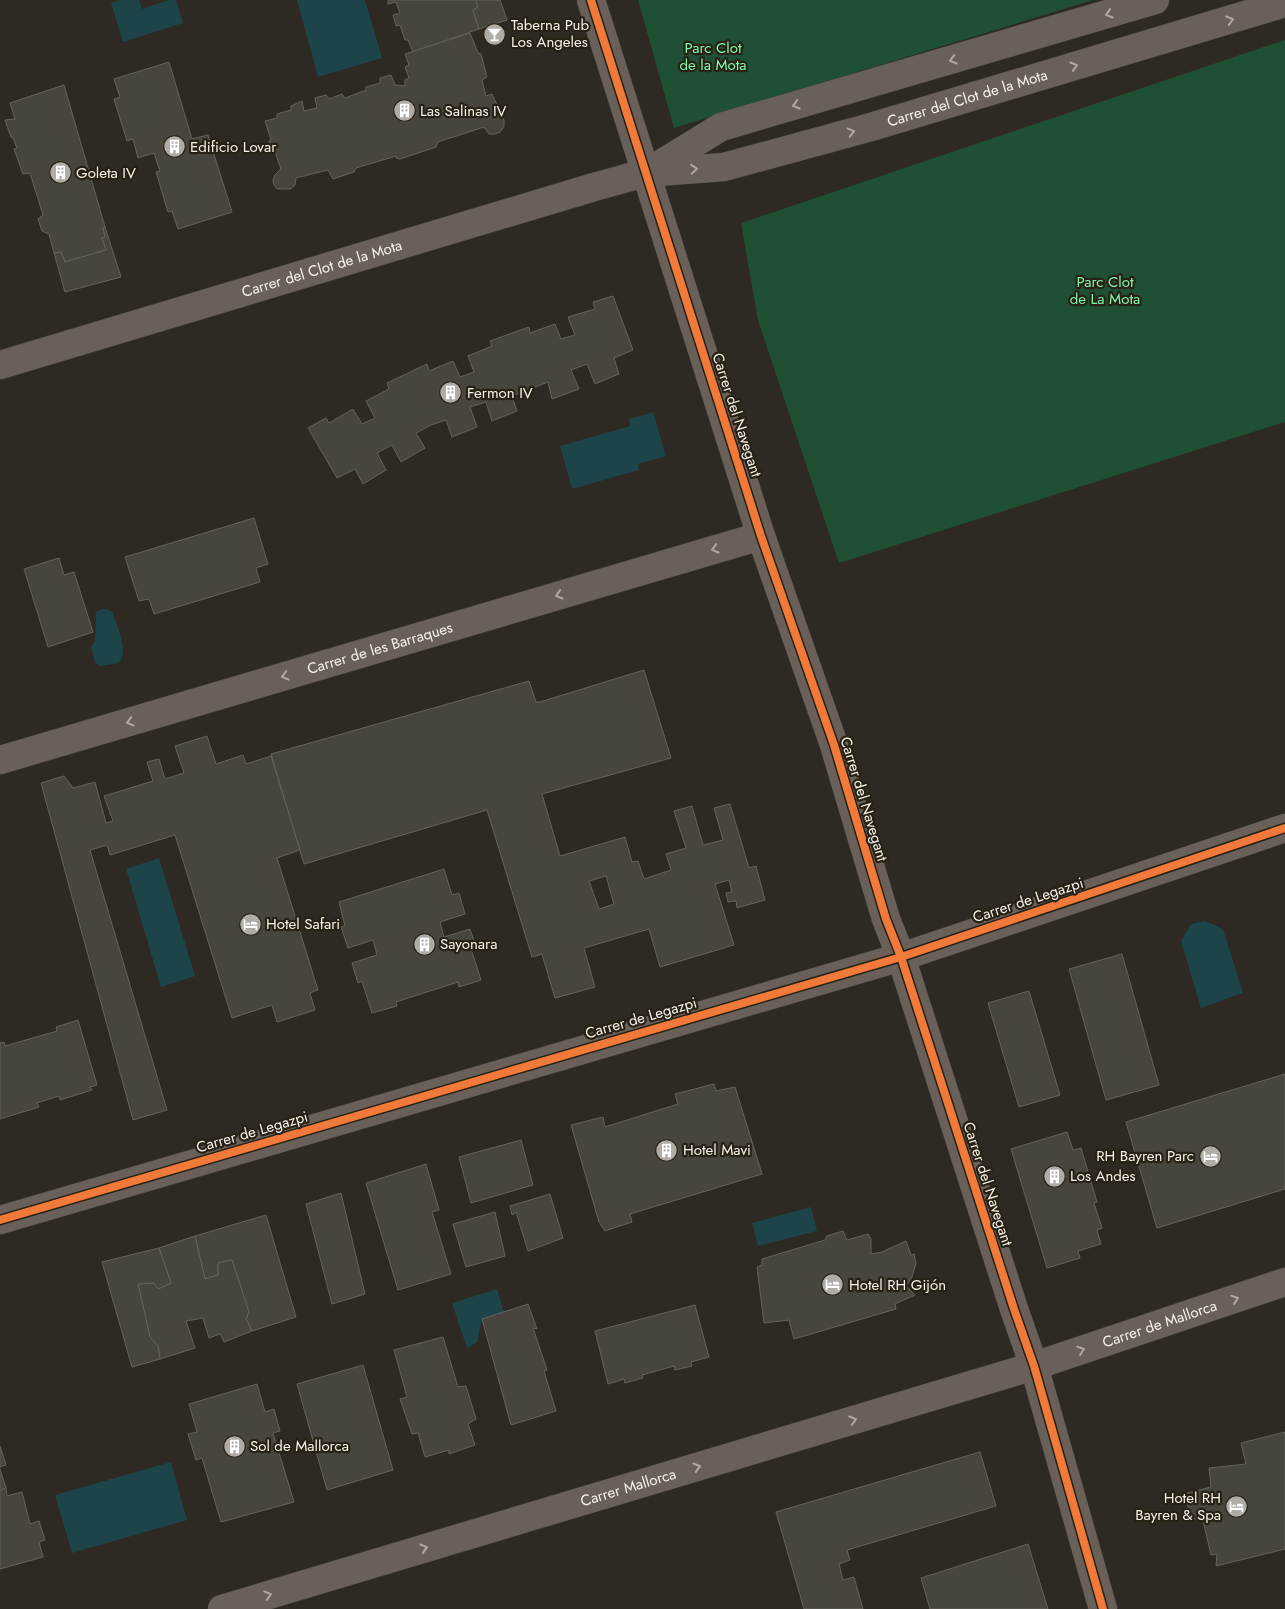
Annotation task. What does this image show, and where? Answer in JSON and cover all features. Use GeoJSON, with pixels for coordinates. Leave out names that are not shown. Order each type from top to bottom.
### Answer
{"type":"FeatureCollection","features":[{"type":"Feature","properties":{"kind":"street","name":"Carrer del Navegant"},"geometry":{"type":"LineString","coordinates":[[591,0],[762,536],[834,745],[886,919],[900,956],[1034,1366],[1103,1609]]}},
{"type":"Feature","properties":{"kind":"street","name":"Carrer del Clot de la Mota"},"geometry":{"type":"LineString","coordinates":[[645,173],[721,127],[1155,0]]}},
{"type":"Feature","properties":{"kind":"street","name":"Carrer del Clot de la Mota"},"geometry":{"type":"LineString","coordinates":[[0,365],[645,173],[724,167],[880,124],[1285,3]]}},
{"type":"Feature","properties":{"kind":"street","name":"Carrer de les Barraques"},"geometry":{"type":"LineString","coordinates":[[0,760],[762,536]]}},
{"type":"Feature","properties":{"kind":"street","name":"Carrer de Legazpi"},"geometry":{"type":"LineString","coordinates":[[0,1220],[900,956],[1285,828]]}},
{"type":"Feature","properties":{"kind":"street","name":"Carrer de Mallorca"},"geometry":{"type":"LineString","coordinates":[[1034,1366],[1285,1282]]}},
{"type":"Feature","properties":{"kind":"street","name":"Carrer Mallorca"},"geometry":{"type":"LineString","coordinates":[[222,1609],[1034,1366]]}},
{"type":"Feature","properties":{"kind":"green space","name":"Parc Clot de la Mota"},"geometry":{"type":"Polygon","coordinates":[[[638,0],[1093,0],[674,128],[638,0]]]}},
{"type":"Feature","properties":{"kind":"green space","name":"Parc Clot de La Mota"},"geometry":{"type":"Polygon","coordinates":[[[1285,40],[1285,422],[839,563],[758,320],[741,223],[1285,40]]]}},
{"type":"Feature","properties":{"kind":"water"},"geometry":{"type":"Polygon","coordinates":[[[121,0],[139,0],[142,9],[169,0],[176,0],[183,23],[123,42],[111,3],[121,0]]]}},
{"type":"Feature","properties":{"kind":"water"},"geometry":{"type":"Polygon","coordinates":[[[297,0],[365,0],[382,58],[318,77],[297,0]]]}},
{"type":"Feature","properties":{"kind":"water"},"geometry":{"type":"Polygon","coordinates":[[[653,412],[666,456],[638,464],[639,470],[572,489],[560,446],[630,426],[629,419],[653,412]]]}},
{"type":"Feature","properties":{"kind":"water"},"geometry":{"type":"Polygon","coordinates":[[[102,609],[112,612],[123,645],[123,652],[119,662],[99,666],[95,662],[91,647],[95,641],[96,612],[102,609]]]}},
{"type":"Feature","properties":{"kind":"water"},"geometry":{"type":"Polygon","coordinates":[[[159,858],[195,976],[161,987],[126,869],[159,858]]]}},
{"type":"Feature","properties":{"kind":"water"},"geometry":{"type":"Polygon","coordinates":[[[1205,921],[1223,929],[1243,993],[1201,1008],[1181,941],[1191,924],[1205,921]]]}},
{"type":"Feature","properties":{"kind":"water"},"geometry":{"type":"Polygon","coordinates":[[[811,1207],[817,1231],[758,1246],[752,1223],[811,1207]]]}},
{"type":"Feature","properties":{"kind":"water"},"geometry":{"type":"Polygon","coordinates":[[[497,1289],[504,1312],[482,1319],[477,1342],[467,1348],[452,1303],[497,1289]]]}},
{"type":"Feature","properties":{"kind":"water"},"geometry":{"type":"Polygon","coordinates":[[[171,1462],[187,1520],[72,1553],[55,1495],[171,1462]]]}},
{"type":"Feature","properties":{"kind":"building"},"geometry":{"type":"Polygon","coordinates":[[[388,0],[476,0],[478,7],[473,10],[479,29],[413,52],[408,40],[405,40],[400,25],[396,26],[393,15],[400,13],[396,2],[388,4],[388,0]]]}},
{"type":"Feature","properties":{"kind":"building"},"geometry":{"type":"Polygon","coordinates":[[[476,0],[500,0],[507,20],[479,29],[473,10],[478,7],[476,0]]]}},
{"type":"Feature","properties":{"kind":"building","name":"Las Salinas IV"},"geometry":{"type":"Polygon","coordinates":[[[470,33],[478,53],[481,54],[487,77],[482,80],[486,96],[492,94],[504,120],[504,127],[500,132],[489,134],[484,127],[438,142],[436,147],[400,159],[396,158],[396,156],[356,168],[354,172],[333,179],[328,170],[296,178],[295,185],[290,189],[277,189],[273,180],[281,169],[274,149],[271,150],[269,141],[271,140],[265,121],[277,118],[277,114],[291,110],[291,106],[302,101],[304,111],[317,108],[315,98],[326,95],[329,99],[342,94],[345,98],[366,90],[366,87],[380,83],[380,78],[391,75],[395,85],[405,86],[405,80],[409,78],[405,67],[409,65],[405,54],[470,33]]]}},
{"type":"Feature","properties":{"kind":"building","name":"Edificio Lovar"},"geometry":{"type":"Polygon","coordinates":[[[169,62],[192,139],[208,135],[232,212],[178,229],[172,211],[168,212],[156,172],[160,171],[154,153],[138,158],[133,139],[127,141],[114,99],[120,97],[114,79],[169,62]]]}},
{"type":"Feature","properties":{"kind":"building","name":"Goleta IV"},"geometry":{"type":"Polygon","coordinates":[[[64,85],[105,227],[103,228],[105,237],[102,238],[106,250],[65,262],[61,252],[54,253],[49,234],[42,231],[38,219],[43,215],[30,173],[23,174],[14,149],[17,148],[5,120],[15,119],[10,103],[64,85]]]}},
{"type":"Feature","properties":{"kind":"building"},"geometry":{"type":"Polygon","coordinates":[[[105,227],[121,277],[65,292],[54,253],[61,252],[65,262],[106,250],[102,238],[105,237],[103,228],[105,227]]]}},
{"type":"Feature","properties":{"kind":"building","name":"Fermon IV"},"geometry":{"type":"Polygon","coordinates":[[[613,296],[633,350],[614,358],[619,374],[595,384],[587,364],[571,370],[579,389],[552,399],[548,382],[512,396],[517,411],[492,421],[486,402],[470,407],[477,427],[452,437],[446,420],[431,425],[416,433],[425,448],[401,462],[392,445],[377,453],[386,470],[363,484],[355,469],[337,478],[308,428],[326,418],[329,423],[353,409],[362,424],[375,418],[366,401],[389,389],[387,383],[427,364],[429,371],[453,361],[460,377],[474,372],[468,356],[492,346],[490,341],[529,327],[530,333],[555,324],[561,339],[575,335],[568,317],[595,309],[593,302],[613,296]]]}},
{"type":"Feature","properties":{"kind":"building"},"geometry":{"type":"Polygon","coordinates":[[[254,518],[268,564],[256,568],[260,582],[154,614],[149,599],[139,601],[125,557],[254,518]]]}},
{"type":"Feature","properties":{"kind":"building"},"geometry":{"type":"Polygon","coordinates":[[[59,558],[64,575],[74,572],[93,632],[48,647],[24,569],[59,558]]]}},
{"type":"Feature","properties":{"kind":"building"},"geometry":{"type":"Polygon","coordinates":[[[644,670],[671,758],[542,794],[560,856],[625,837],[632,862],[638,861],[644,879],[671,870],[666,854],[686,848],[674,811],[692,806],[703,845],[723,840],[714,808],[730,804],[749,868],[756,866],[765,900],[737,908],[736,901],[728,902],[726,893],[732,892],[729,880],[715,884],[734,945],[660,967],[649,929],[584,948],[595,987],[555,998],[542,954],[532,957],[487,810],[304,864],[271,754],[529,681],[536,702],[644,670]],[[606,876],[589,881],[599,909],[614,904],[606,876]]]}},
{"type":"Feature","properties":{"kind":"building","name":"Hotel Safari"},"geometry":{"type":"Polygon","coordinates":[[[207,736],[216,764],[243,755],[246,764],[271,756],[300,850],[277,858],[318,990],[310,993],[315,1010],[277,1022],[272,1005],[232,1018],[175,835],[110,855],[107,845],[90,850],[167,1110],[133,1120],[41,783],[64,776],[73,788],[95,782],[106,823],[113,821],[104,796],[153,781],[147,762],[159,759],[165,779],[184,773],[175,746],[207,736]]]}},
{"type":"Feature","properties":{"kind":"building","name":"Sayonara"},"geometry":{"type":"Polygon","coordinates":[[[444,869],[452,895],[459,893],[465,914],[440,922],[444,937],[470,929],[476,947],[471,949],[481,980],[459,987],[458,982],[396,1002],[397,1006],[372,1013],[362,981],[358,983],[352,963],[377,955],[373,940],[348,948],[341,927],[345,926],[339,902],[444,869]]]}},
{"type":"Feature","properties":{"kind":"building"},"geometry":{"type":"Polygon","coordinates":[[[1122,954],[1159,1085],[1106,1100],[1069,969],[1122,954]]]}},
{"type":"Feature","properties":{"kind":"building"},"geometry":{"type":"Polygon","coordinates":[[[1029,991],[1060,1095],[1019,1107],[988,1003],[1029,991]]]}},
{"type":"Feature","properties":{"kind":"building"},"geometry":{"type":"Polygon","coordinates":[[[78,1020],[97,1085],[90,1087],[92,1090],[60,1100],[59,1096],[37,1103],[39,1107],[0,1119],[0,1043],[4,1042],[5,1046],[57,1031],[56,1027],[78,1020]]]}},
{"type":"Feature","properties":{"kind":"building","name":"RH Bayren Parc"},"geometry":{"type":"Polygon","coordinates":[[[1285,1074],[1285,1189],[1157,1228],[1126,1122],[1285,1074]]]}},
{"type":"Feature","properties":{"kind":"building","name":"Hotel Mavi"},"geometry":{"type":"Polygon","coordinates":[[[714,1084],[716,1091],[735,1087],[762,1174],[630,1214],[632,1222],[605,1231],[599,1222],[571,1125],[603,1117],[605,1127],[678,1104],[675,1094],[714,1084]]]}},
{"type":"Feature","properties":{"kind":"building","name":"Los Andes"},"geometry":{"type":"Polygon","coordinates":[[[1067,1132],[1073,1150],[1081,1148],[1097,1202],[1094,1203],[1102,1228],[1097,1230],[1101,1244],[1078,1251],[1080,1258],[1047,1268],[1011,1149],[1067,1132]]]}},
{"type":"Feature","properties":{"kind":"building"},"geometry":{"type":"Polygon","coordinates":[[[521,1140],[533,1185],[471,1203],[459,1157],[521,1140]]]}},
{"type":"Feature","properties":{"kind":"building"},"geometry":{"type":"Polygon","coordinates":[[[426,1164],[439,1210],[432,1212],[451,1274],[398,1290],[366,1183],[426,1164]]]}},
{"type":"Feature","properties":{"kind":"building"},"geometry":{"type":"Polygon","coordinates":[[[341,1193],[365,1294],[332,1304],[306,1204],[341,1193]]]}},
{"type":"Feature","properties":{"kind":"building"},"geometry":{"type":"Polygon","coordinates":[[[550,1194],[563,1238],[528,1251],[516,1212],[512,1215],[510,1206],[550,1194]]]}},
{"type":"Feature","properties":{"kind":"building"},"geometry":{"type":"Polygon","coordinates":[[[495,1212],[505,1256],[466,1267],[453,1224],[495,1212]]]}},
{"type":"Feature","properties":{"kind":"building"},"geometry":{"type":"Polygon","coordinates":[[[266,1215],[296,1317],[252,1331],[246,1319],[249,1312],[232,1260],[218,1263],[218,1275],[205,1279],[195,1236],[266,1215]]]}},
{"type":"Feature","properties":{"kind":"building","name":"Hotel RH Gijón"},"geometry":{"type":"Polygon","coordinates":[[[843,1231],[847,1240],[868,1234],[871,1239],[871,1254],[882,1252],[906,1241],[911,1255],[914,1254],[916,1263],[912,1277],[906,1286],[915,1295],[895,1304],[896,1309],[794,1339],[789,1320],[764,1323],[757,1267],[762,1265],[762,1259],[825,1240],[827,1236],[843,1231]]]}},
{"type":"Feature","properties":{"kind":"building"},"geometry":{"type":"Polygon","coordinates":[[[195,1236],[205,1279],[218,1275],[218,1263],[232,1260],[249,1312],[246,1319],[252,1331],[224,1342],[220,1334],[209,1338],[203,1318],[186,1321],[195,1348],[160,1359],[158,1346],[150,1337],[138,1284],[154,1283],[158,1289],[171,1283],[159,1248],[195,1236]]]}},
{"type":"Feature","properties":{"kind":"building"},"geometry":{"type":"Polygon","coordinates":[[[159,1248],[171,1283],[158,1289],[154,1283],[138,1284],[150,1337],[158,1346],[160,1359],[132,1367],[102,1262],[159,1248]]]}},
{"type":"Feature","properties":{"kind":"building"},"geometry":{"type":"Polygon","coordinates":[[[528,1304],[537,1329],[533,1328],[547,1370],[544,1371],[556,1411],[511,1425],[482,1319],[528,1304]]]}},
{"type":"Feature","properties":{"kind":"building"},"geometry":{"type":"Polygon","coordinates":[[[695,1305],[709,1357],[691,1362],[692,1366],[675,1370],[674,1366],[642,1375],[643,1378],[625,1383],[624,1379],[608,1384],[595,1331],[695,1305]]]}},
{"type":"Feature","properties":{"kind":"building"},"geometry":{"type":"Polygon","coordinates":[[[443,1337],[458,1387],[466,1386],[476,1419],[468,1424],[475,1445],[449,1454],[449,1450],[425,1457],[418,1433],[412,1434],[400,1399],[407,1397],[394,1350],[443,1337]]]}},
{"type":"Feature","properties":{"kind":"building"},"geometry":{"type":"Polygon","coordinates":[[[363,1365],[393,1470],[327,1490],[297,1384],[363,1365]]]}},
{"type":"Feature","properties":{"kind":"building","name":"Sol de Mallorca"},"geometry":{"type":"Polygon","coordinates":[[[257,1384],[265,1412],[274,1409],[280,1431],[273,1433],[294,1502],[221,1522],[202,1458],[196,1460],[188,1434],[197,1432],[189,1404],[257,1384]]]}},
{"type":"Feature","properties":{"kind":"building","name":"Hotel RH Bayren & Spa"},"geometry":{"type":"Polygon","coordinates":[[[1285,1432],[1285,1549],[1216,1566],[1217,1554],[1211,1555],[1203,1520],[1192,1519],[1184,1494],[1211,1487],[1209,1468],[1246,1464],[1241,1443],[1285,1432]]]}},
{"type":"Feature","properties":{"kind":"building"},"geometry":{"type":"Polygon","coordinates":[[[0,1446],[6,1465],[0,1467],[0,1446]]]}},
{"type":"Feature","properties":{"kind":"building"},"geometry":{"type":"Polygon","coordinates":[[[980,1452],[996,1506],[847,1550],[850,1560],[839,1564],[843,1580],[854,1577],[863,1609],[804,1609],[776,1512],[980,1452]]]}},
{"type":"Feature","properties":{"kind":"building"},"geometry":{"type":"Polygon","coordinates":[[[0,1469],[6,1488],[0,1490],[0,1469]]]}},
{"type":"Feature","properties":{"kind":"building"},"geometry":{"type":"Polygon","coordinates":[[[6,1488],[7,1496],[22,1492],[30,1524],[39,1521],[45,1540],[39,1542],[43,1557],[0,1569],[0,1490],[6,1488]]]}},
{"type":"Feature","properties":{"kind":"building"},"geometry":{"type":"Polygon","coordinates":[[[1028,1544],[1048,1609],[930,1609],[921,1578],[1028,1544]]]}},
{"type":"Feature","properties":{"kind":"cycle path"},"geometry":{"type":"LineString","coordinates":[[591,0],[761,536],[834,745],[886,919],[901,957],[1034,1366],[1103,1609]]}},
{"type":"Feature","properties":{"kind":"cycle path"},"geometry":{"type":"LineString","coordinates":[[0,1220],[901,957],[1285,828]]}},
{"type":"Feature","properties":{"kind":"place","name":"Taberna Pub Los Angeles"},"geometry":{"type":"Point","coordinates":[495,34]}},
{"type":"Feature","properties":{"kind":"place","name":"Las Salinas IV"},"geometry":{"type":"Point","coordinates":[404,111]}},
{"type":"Feature","properties":{"kind":"place","name":"Edificio Lovar"},"geometry":{"type":"Point","coordinates":[174,147]}},
{"type":"Feature","properties":{"kind":"place","name":"Goleta IV"},"geometry":{"type":"Point","coordinates":[60,173]}},
{"type":"Feature","properties":{"kind":"place","name":"Fermon IV"},"geometry":{"type":"Point","coordinates":[451,393]}},
{"type":"Feature","properties":{"kind":"place","name":"Hotel Safari"},"geometry":{"type":"Point","coordinates":[250,924]}},
{"type":"Feature","properties":{"kind":"place","name":"Sayonara"},"geometry":{"type":"Point","coordinates":[424,944]}},
{"type":"Feature","properties":{"kind":"place","name":"Hotel Mavi"},"geometry":{"type":"Point","coordinates":[667,1150]}},
{"type":"Feature","properties":{"kind":"place","name":"RH Bayren Parc"},"geometry":{"type":"Point","coordinates":[1210,1156]}},
{"type":"Feature","properties":{"kind":"place","name":"Los Andes"},"geometry":{"type":"Point","coordinates":[1054,1176]}},
{"type":"Feature","properties":{"kind":"place","name":"Hotel RH Gijón"},"geometry":{"type":"Point","coordinates":[833,1285]}},
{"type":"Feature","properties":{"kind":"place","name":"Sol de Mallorca"},"geometry":{"type":"Point","coordinates":[234,1446]}},
{"type":"Feature","properties":{"kind":"place","name":"Hotel RH Bayren & Spa"},"geometry":{"type":"Point","coordinates":[1237,1507]}}]}
